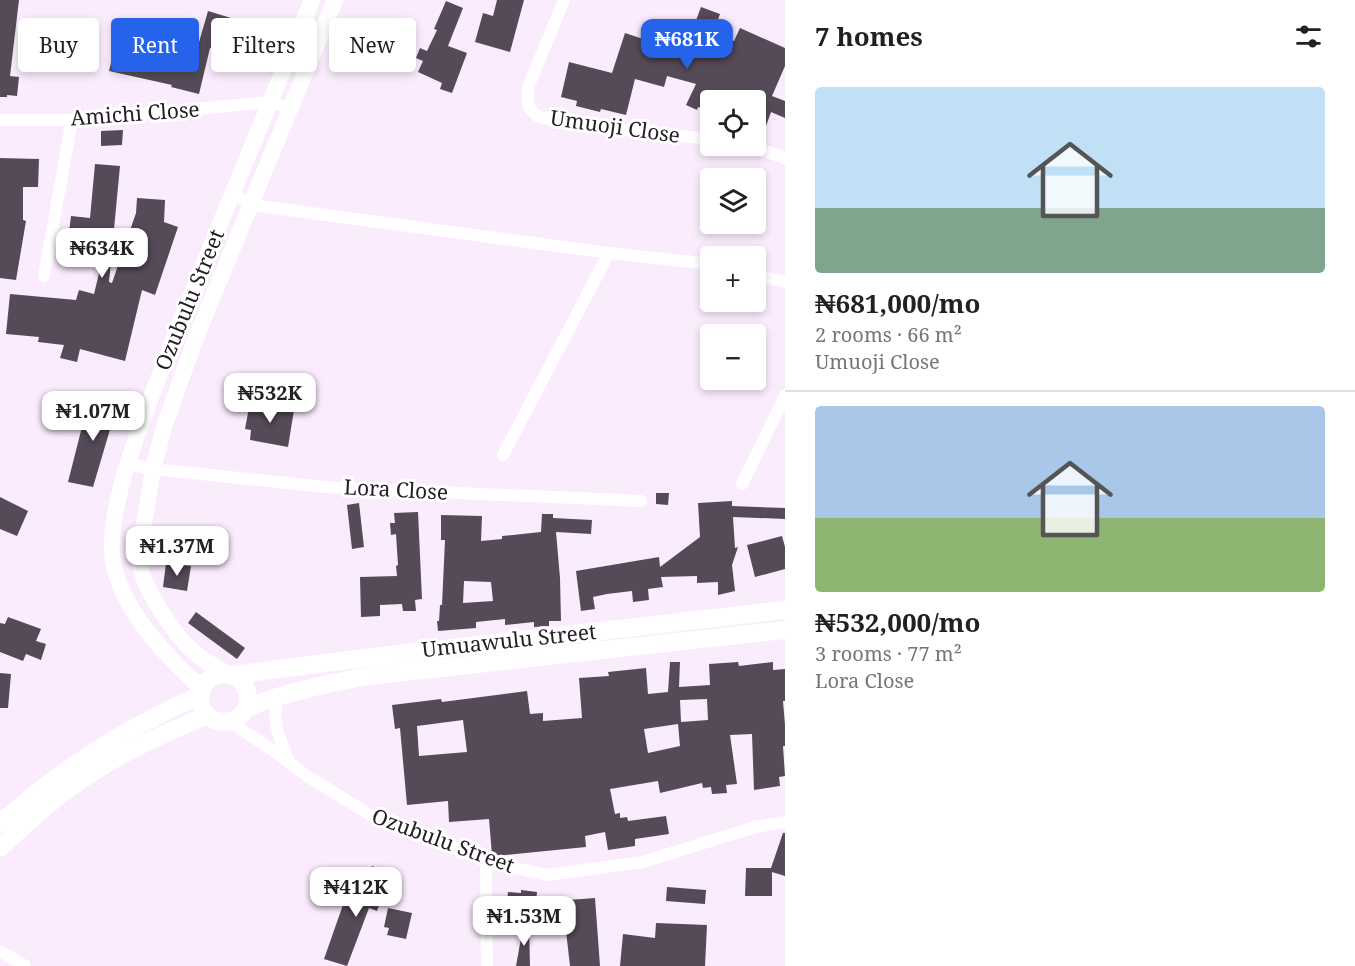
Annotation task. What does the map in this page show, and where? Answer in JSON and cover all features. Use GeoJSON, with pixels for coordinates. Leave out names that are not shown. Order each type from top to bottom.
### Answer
{"type":"FeatureCollection","features":[{"type":"Feature","properties":{"kind":"main road","name":"Ozubulu Street"},"geometry":{"type":"LineString","coordinates":[[202,692],[150,635],[129,603],[118,579],[112,552],[114,525],[128,464],[158,380],[312,0]]}},
{"type":"Feature","properties":{"kind":"main road","name":"Ozubulu Street"},"geometry":{"type":"LineString","coordinates":[[231,675],[210,665],[178,638],[145,586],[139,554],[153,469],[164,427],[195,340],[335,0]]}},
{"type":"Feature","properties":{"kind":"main road","name":"Umuawulu Street"},"geometry":{"type":"LineString","coordinates":[[231,675],[785,610]]}},
{"type":"Feature","properties":{"kind":"main road","name":"Umuawulu Street"},"geometry":{"type":"LineString","coordinates":[[246,708],[312,687],[368,676],[785,630]]}},
{"type":"Feature","properties":{"kind":"main road"},"geometry":{"type":"LineString","coordinates":[[223,674],[231,675],[238,678],[247,688],[246,708],[242,714],[229,721],[214,720],[208,716],[201,704],[202,692],[210,678],[223,674]]}},
{"type":"Feature","properties":{"kind":"main road"},"geometry":{"type":"LineString","coordinates":[[0,824],[89,754],[143,722],[202,692]]}},
{"type":"Feature","properties":{"kind":"main road"},"geometry":{"type":"LineString","coordinates":[[0,848],[77,782],[153,739],[208,716]]}},
{"type":"Feature","properties":{"kind":"street","name":"Umuoji Close"},"geometry":{"type":"LineString","coordinates":[[564,0],[529,85],[526,97],[531,111],[537,116],[552,119],[700,139]]}},
{"type":"Feature","properties":{"kind":"street"},"geometry":{"type":"LineString","coordinates":[[270,102],[290,108]]}},
{"type":"Feature","properties":{"kind":"street","name":"Amichi Close"},"geometry":{"type":"LineString","coordinates":[[0,120],[72,120],[204,110],[270,102]]}},
{"type":"Feature","properties":{"kind":"street"},"geometry":{"type":"LineString","coordinates":[[44,276],[72,120]]}},
{"type":"Feature","properties":{"kind":"street"},"geometry":{"type":"LineString","coordinates":[[766,151],[785,158]]}},
{"type":"Feature","properties":{"kind":"street"},"geometry":{"type":"LineString","coordinates":[[232,193],[251,205],[609,253],[700,263]]}},
{"type":"Feature","properties":{"kind":"street"},"geometry":{"type":"LineString","coordinates":[[503,455],[609,253]]}},
{"type":"Feature","properties":{"kind":"street"},"geometry":{"type":"LineString","coordinates":[[766,277],[785,282]]}},
{"type":"Feature","properties":{"kind":"street"},"geometry":{"type":"LineString","coordinates":[[742,484],[785,396]]}},
{"type":"Feature","properties":{"kind":"street","name":"Lora Close"},"geometry":{"type":"LineString","coordinates":[[128,464],[153,469],[325,487],[641,501]]}},
{"type":"Feature","properties":{"kind":"street"},"geometry":{"type":"LineString","coordinates":[[279,696],[274,709],[274,721],[289,762]]}},
{"type":"Feature","properties":{"kind":"street","name":"Ozubulu Street"},"geometry":{"type":"LineString","coordinates":[[229,721],[307,776],[380,822],[464,851],[486,862],[547,875],[643,862],[755,827],[785,822]]}},
{"type":"Feature","properties":{"kind":"street"},"geometry":{"type":"LineString","coordinates":[[486,862],[487,966]]}},
{"type":"Feature","properties":{"kind":"street"},"geometry":{"type":"LineString","coordinates":[[0,951],[25,966]]}},
{"type":"Feature","properties":{"kind":"building"},"geometry":{"type":"Polygon","coordinates":[[[0,0],[19,0],[10,76],[19,77],[17,96],[0,97],[0,0]]]}},
{"type":"Feature","properties":{"kind":"building"},"geometry":{"type":"Polygon","coordinates":[[[497,0],[524,0],[510,52],[475,42],[483,13],[493,16],[497,0]]]}},
{"type":"Feature","properties":{"kind":"building"},"geometry":{"type":"Polygon","coordinates":[[[446,1],[463,8],[448,46],[467,53],[452,93],[440,89],[442,83],[418,72],[423,61],[416,58],[420,48],[427,51],[437,30],[434,29],[446,1]]]}},
{"type":"Feature","properties":{"kind":"building"},"geometry":{"type":"Polygon","coordinates":[[[701,7],[720,14],[713,33],[734,41],[740,28],[785,48],[785,66],[772,96],[785,101],[785,118],[771,112],[766,126],[766,90],[700,90],[700,108],[697,110],[686,105],[696,84],[667,76],[664,87],[635,79],[626,115],[576,106],[577,101],[561,97],[569,62],[612,73],[625,33],[667,47],[674,28],[691,34],[701,7]]]}},
{"type":"Feature","properties":{"kind":"building"},"geometry":{"type":"Polygon","coordinates":[[[208,11],[231,18],[211,18],[211,48],[199,94],[171,87],[172,85],[114,72],[199,72],[199,42],[208,11]]]}},
{"type":"Feature","properties":{"kind":"building"},"geometry":{"type":"Polygon","coordinates":[[[123,130],[122,145],[101,146],[101,131],[123,130]]]}},
{"type":"Feature","properties":{"kind":"building"},"geometry":{"type":"Polygon","coordinates":[[[0,158],[39,159],[38,187],[23,187],[23,220],[26,221],[16,280],[0,278],[0,158]]]}},
{"type":"Feature","properties":{"kind":"building"},"geometry":{"type":"Polygon","coordinates":[[[95,164],[120,166],[109,282],[112,283],[136,213],[137,198],[165,200],[164,222],[178,227],[155,295],[142,290],[125,361],[80,349],[77,362],[60,358],[64,345],[38,342],[39,337],[6,334],[10,294],[76,300],[79,290],[94,294],[106,245],[68,241],[71,216],[90,218],[95,164]]]}},
{"type":"Feature","properties":{"kind":"building"},"geometry":{"type":"Polygon","coordinates":[[[102,395],[119,399],[93,487],[68,482],[83,423],[78,421],[81,409],[97,414],[102,395]]]}},
{"type":"Feature","properties":{"kind":"building"},"geometry":{"type":"Polygon","coordinates":[[[250,402],[294,410],[288,447],[250,440],[251,430],[245,429],[250,402]]]}},
{"type":"Feature","properties":{"kind":"building"},"geometry":{"type":"Polygon","coordinates":[[[656,493],[669,493],[668,505],[656,504],[656,493]]]}},
{"type":"Feature","properties":{"kind":"building"},"geometry":{"type":"Polygon","coordinates":[[[0,497],[28,511],[17,536],[0,529],[0,497]]]}},
{"type":"Feature","properties":{"kind":"building"},"geometry":{"type":"Polygon","coordinates":[[[732,501],[732,506],[785,508],[785,519],[733,517],[735,548],[738,547],[732,565],[735,591],[718,595],[718,582],[697,583],[697,576],[661,577],[663,587],[648,589],[649,600],[633,602],[632,591],[607,594],[593,597],[595,609],[581,611],[576,571],[659,557],[660,567],[700,537],[698,503],[732,501]]]}},
{"type":"Feature","properties":{"kind":"building"},"geometry":{"type":"Polygon","coordinates":[[[359,503],[364,547],[352,549],[347,505],[359,503]]]}},
{"type":"Feature","properties":{"kind":"building"},"geometry":{"type":"Polygon","coordinates":[[[418,512],[422,599],[415,600],[416,611],[403,611],[402,604],[380,605],[380,616],[361,617],[360,577],[397,576],[396,534],[391,535],[390,523],[395,523],[394,513],[418,512]]]}},
{"type":"Feature","properties":{"kind":"building"},"geometry":{"type":"Polygon","coordinates":[[[542,514],[553,514],[553,518],[592,520],[591,534],[556,532],[561,621],[549,621],[549,626],[534,627],[534,622],[505,625],[505,619],[476,622],[476,628],[438,631],[437,621],[439,621],[440,605],[442,605],[445,540],[441,540],[441,515],[482,516],[481,541],[502,539],[502,536],[541,532],[542,514]],[[464,581],[463,603],[493,601],[491,582],[464,581]]]}},
{"type":"Feature","properties":{"kind":"building"},"geometry":{"type":"Polygon","coordinates":[[[782,536],[785,547],[785,569],[755,577],[747,545],[782,536]]]}},
{"type":"Feature","properties":{"kind":"building"},"geometry":{"type":"Polygon","coordinates":[[[166,563],[191,566],[187,591],[163,587],[166,563]]]}},
{"type":"Feature","properties":{"kind":"building"},"geometry":{"type":"Polygon","coordinates":[[[196,612],[245,648],[237,659],[188,623],[196,612]]]}},
{"type":"Feature","properties":{"kind":"building"},"geometry":{"type":"Polygon","coordinates":[[[8,617],[41,629],[36,641],[46,644],[41,660],[26,654],[23,661],[0,652],[0,623],[5,624],[8,617]]]}},
{"type":"Feature","properties":{"kind":"building"},"geometry":{"type":"Polygon","coordinates":[[[670,662],[680,662],[679,687],[710,685],[709,664],[738,662],[739,666],[773,662],[773,670],[785,669],[785,701],[783,701],[785,746],[783,746],[785,776],[779,777],[780,786],[754,790],[752,734],[730,735],[737,784],[726,785],[727,793],[712,794],[711,787],[703,788],[702,783],[660,793],[658,781],[610,789],[615,814],[620,813],[620,818],[627,817],[628,821],[666,816],[669,834],[635,839],[635,846],[608,850],[605,832],[585,836],[586,847],[496,856],[492,855],[489,819],[449,822],[448,801],[407,805],[400,728],[395,729],[392,705],[441,699],[442,702],[527,691],[530,714],[543,713],[543,721],[582,718],[579,678],[609,676],[608,672],[646,668],[648,694],[668,692],[670,662]],[[707,699],[680,700],[681,722],[708,720],[707,699]],[[463,720],[417,726],[419,756],[467,752],[463,720]],[[678,724],[644,729],[648,753],[680,746],[678,724]]]}},
{"type":"Feature","properties":{"kind":"building"},"geometry":{"type":"Polygon","coordinates":[[[0,673],[11,674],[8,708],[0,708],[0,673]]]}},
{"type":"Feature","properties":{"kind":"building"},"geometry":{"type":"Polygon","coordinates":[[[783,833],[785,833],[785,876],[772,872],[772,896],[745,896],[746,868],[771,868],[783,833]]]}},
{"type":"Feature","properties":{"kind":"building"},"geometry":{"type":"Polygon","coordinates":[[[372,866],[390,873],[377,911],[369,908],[347,966],[324,959],[344,902],[357,907],[372,866]]]}},
{"type":"Feature","properties":{"kind":"building"},"geometry":{"type":"Polygon","coordinates":[[[667,887],[706,890],[705,904],[666,901],[667,887]]]}},
{"type":"Feature","properties":{"kind":"building"},"geometry":{"type":"Polygon","coordinates":[[[521,890],[537,892],[536,901],[545,900],[546,913],[521,916],[519,935],[495,932],[498,913],[506,914],[508,892],[521,893],[521,890]]]}},
{"type":"Feature","properties":{"kind":"building"},"geometry":{"type":"Polygon","coordinates":[[[595,898],[600,966],[570,966],[563,905],[568,905],[568,900],[595,898]]]}},
{"type":"Feature","properties":{"kind":"building"},"geometry":{"type":"Polygon","coordinates":[[[388,908],[412,913],[406,939],[387,935],[389,928],[384,927],[388,908]]]}},
{"type":"Feature","properties":{"kind":"building"},"geometry":{"type":"Polygon","coordinates":[[[524,922],[529,922],[530,966],[516,966],[524,922]]]}},
{"type":"Feature","properties":{"kind":"building"},"geometry":{"type":"Polygon","coordinates":[[[656,923],[707,925],[705,966],[620,966],[623,934],[655,938],[656,923]]]}}]}
